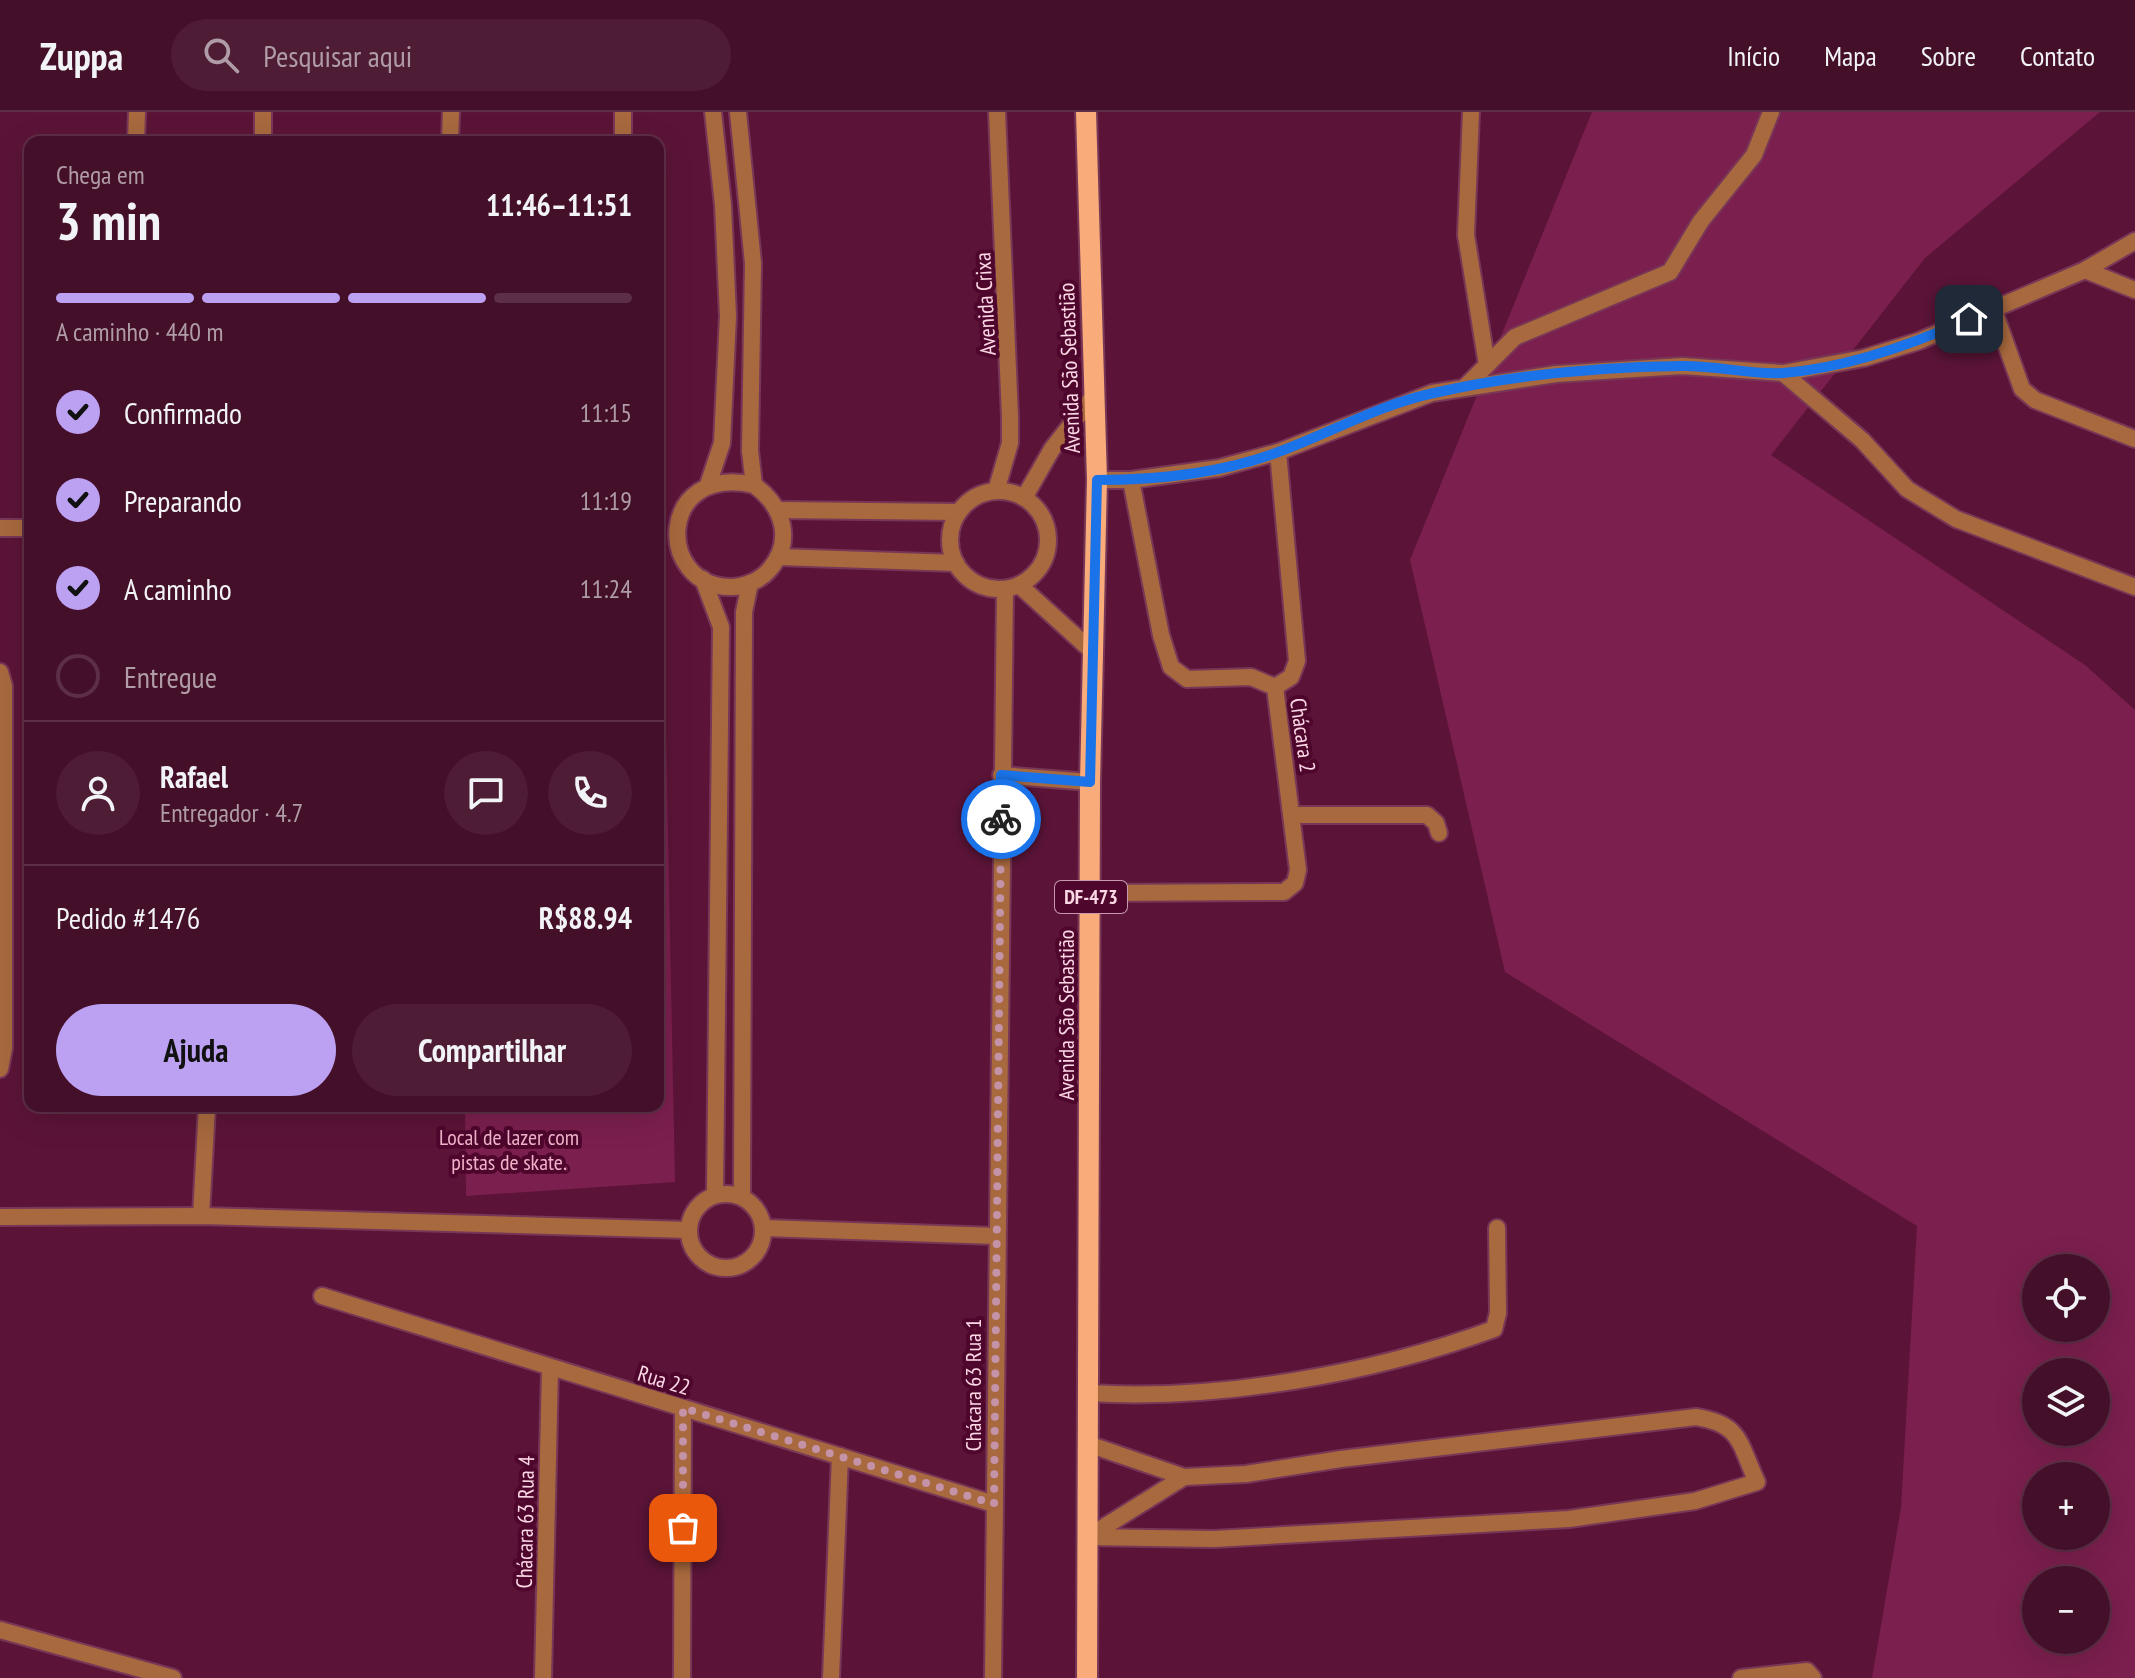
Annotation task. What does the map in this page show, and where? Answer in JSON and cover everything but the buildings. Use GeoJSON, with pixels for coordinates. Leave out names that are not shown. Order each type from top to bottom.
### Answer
{"type":"FeatureCollection","features":[{"type":"Feature","properties":{"kind":"main road","name":"Avenida São Sebastião"},"geometry":{"type":"LineString","coordinates":[[1086,112],[1092,398],[1097,480],[1090,782],[1087,1678]]}},
{"type":"Feature","properties":{"kind":"street"},"geometry":{"type":"LineString","coordinates":[[136,136],[137,112]]}},
{"type":"Feature","properties":{"kind":"street"},"geometry":{"type":"LineString","coordinates":[[263,112],[263,136]]}},
{"type":"Feature","properties":{"kind":"street"},"geometry":{"type":"LineString","coordinates":[[450,136],[451,112]]}},
{"type":"Feature","properties":{"kind":"street"},"geometry":{"type":"LineString","coordinates":[[623,112],[623,136]]}},
{"type":"Feature","properties":{"kind":"street"},"geometry":{"type":"LineString","coordinates":[[708,485],[722,443],[728,316],[723,205],[713,112]]}},
{"type":"Feature","properties":{"kind":"street"},"geometry":{"type":"LineString","coordinates":[[738,112],[753,263],[750,451],[754,485]]}},
{"type":"Feature","properties":{"kind":"street","name":"Avenida Crixa"},"geometry":{"type":"LineString","coordinates":[[996,491],[1010,443],[997,112]]}},
{"type":"Feature","properties":{"kind":"street"},"geometry":{"type":"LineString","coordinates":[[1471,112],[1466,235],[1487,365]]}},
{"type":"Feature","properties":{"kind":"street"},"geometry":{"type":"LineString","coordinates":[[1464,388],[1515,337],[1670,272],[1701,221],[1754,155],[1771,112]]}},
{"type":"Feature","properties":{"kind":"street"},"geometry":{"type":"LineString","coordinates":[[1097,480],[1131,480],[1219,468],[1278,452],[1406,401],[1464,388],[1556,374],[1682,366],[1783,373],[1864,358],[1905,345],[2085,270],[2135,241]]}},
{"type":"Feature","properties":{"kind":"street"},"geometry":{"type":"LineString","coordinates":[[2085,270],[2135,290]]}},
{"type":"Feature","properties":{"kind":"street"},"geometry":{"type":"LineString","coordinates":[[1993,308],[2022,389],[2035,400],[2135,439]]}},
{"type":"Feature","properties":{"kind":"street"},"geometry":{"type":"LineString","coordinates":[[1783,373],[1862,440],[1907,489],[1956,519],[2135,587]]}},
{"type":"Feature","properties":{"kind":"street"},"geometry":{"type":"LineString","coordinates":[[1024,498],[1052,449],[1092,398]]}},
{"type":"Feature","properties":{"kind":"street"},"geometry":{"type":"LineString","coordinates":[[1275,687],[1291,677],[1297,661],[1278,452]]}},
{"type":"Feature","properties":{"kind":"street"},"geometry":{"type":"LineString","coordinates":[[731,480],[754,485],[769,496],[779,510],[784,534],[779,557],[767,573],[750,583],[718,585],[703,579],[684,561],[677,536],[680,515],[691,497],[708,485],[731,480]]}},
{"type":"Feature","properties":{"kind":"street","name":"Chácara 2"},"geometry":{"type":"LineString","coordinates":[[1091,893],[1284,892],[1295,883],[1298,870],[1275,687],[1251,677],[1187,679],[1171,667],[1161,635],[1131,480]]}},
{"type":"Feature","properties":{"kind":"street"},"geometry":{"type":"LineString","coordinates":[[996,491],[1024,498],[1044,521],[1047,551],[1032,577],[1012,587],[985,587],[968,578],[956,563],[950,537],[959,512],[975,498],[996,491]]}},
{"type":"Feature","properties":{"kind":"street"},"geometry":{"type":"LineString","coordinates":[[779,510],[959,512]]}},
{"type":"Feature","properties":{"kind":"street"},"geometry":{"type":"LineString","coordinates":[[0,528],[24,528]]}},
{"type":"Feature","properties":{"kind":"street"},"geometry":{"type":"LineString","coordinates":[[664,536],[677,536]]}},
{"type":"Feature","properties":{"kind":"street"},"geometry":{"type":"LineString","coordinates":[[779,557],[956,563]]}},
{"type":"Feature","properties":{"kind":"street"},"geometry":{"type":"LineString","coordinates":[[703,579],[721,627],[715,1195]]}},
{"type":"Feature","properties":{"kind":"street"},"geometry":{"type":"LineString","coordinates":[[742,1197],[744,612],[750,583]]}},
{"type":"Feature","properties":{"kind":"street"},"geometry":{"type":"LineString","coordinates":[[1012,587],[1093,652]]}},
{"type":"Feature","properties":{"kind":"street","name":"Chácara 63 Rua 1"},"geometry":{"type":"LineString","coordinates":[[993,1678],[1001,775],[1012,587]]}},
{"type":"Feature","properties":{"kind":"street"},"geometry":{"type":"LineString","coordinates":[[0,672],[4,686],[4,1048],[0,1069]]}},
{"type":"Feature","properties":{"kind":"street"},"geometry":{"type":"LineString","coordinates":[[1001,775],[1090,782]]}},
{"type":"Feature","properties":{"kind":"street"},"geometry":{"type":"LineString","coordinates":[[1292,815],[1427,815],[1436,823],[1439,833]]}},
{"type":"Feature","properties":{"kind":"street"},"geometry":{"type":"LineString","coordinates":[[201,1216],[207,1112]]}},
{"type":"Feature","properties":{"kind":"street"},"geometry":{"type":"LineString","coordinates":[[715,1195],[742,1197],[757,1210],[764,1228],[760,1248],[746,1262],[727,1268],[708,1263],[694,1249],[689,1230],[693,1215],[702,1203],[715,1195]]}},
{"type":"Feature","properties":{"kind":"street"},"geometry":{"type":"LineString","coordinates":[[0,1217],[201,1216],[689,1230]]}},
{"type":"Feature","properties":{"kind":"street"},"geometry":{"type":"LineString","coordinates":[[764,1228],[996,1236]]}},
{"type":"Feature","properties":{"kind":"street"},"geometry":{"type":"LineString","coordinates":[[1088,1393],[1131,1395],[1194,1392],[1346,1372],[1448,1346],[1494,1329],[1498,1313],[1497,1228]]}},
{"type":"Feature","properties":{"kind":"street","name":"Rua 22"},"geometry":{"type":"LineString","coordinates":[[322,1296],[994,1504]]}},
{"type":"Feature","properties":{"kind":"street","name":"Chácara 63 Rua 4"},"geometry":{"type":"LineString","coordinates":[[543,1678],[550,1368]]}},
{"type":"Feature","properties":{"kind":"street"},"geometry":{"type":"LineString","coordinates":[[682,1678],[683,1408]]}},
{"type":"Feature","properties":{"kind":"street"},"geometry":{"type":"LineString","coordinates":[[1088,1444],[1184,1477],[1246,1474],[1356,1457],[1696,1417],[1721,1420],[1732,1429],[1757,1482],[1695,1501],[1569,1519],[1214,1539],[1088,1537]]}},
{"type":"Feature","properties":{"kind":"street"},"geometry":{"type":"LineString","coordinates":[[831,1678],[840,1456]]}},
{"type":"Feature","properties":{"kind":"street"},"geometry":{"type":"LineString","coordinates":[[1088,1537],[1184,1477]]}},
{"type":"Feature","properties":{"kind":"street"},"geometry":{"type":"LineString","coordinates":[[0,1630],[173,1678]]}},
{"type":"Feature","properties":{"kind":"street"},"geometry":{"type":"LineString","coordinates":[[1741,1678],[1807,1671],[1813,1678]]}},
{"type":"Feature","properties":{"kind":"green space"},"geometry":{"type":"Polygon","coordinates":[[[1592,112],[2100,112],[1925,258],[1771,455],[2085,665],[2135,710],[2135,1678],[1872,1678],[1901,1508],[1917,1226],[1505,972],[1410,560],[1592,112]]]}},
{"type":"Feature","properties":{"kind":"green space","name":"Local de lazer com pistas de skate."},"geometry":{"type":"Polygon","coordinates":[[[664,636],[675,1182],[466,1196],[465,1112],[664,1112],[664,636]]]}},
{"type":"Feature","properties":{"kind":"way so far"},"geometry":{"type":"LineString","coordinates":[[683,1528],[683,1408],[994,1504],[1001,819]]}},
{"type":"Feature","properties":{"kind":"route"},"geometry":{"type":"LineString","coordinates":[[1001,819],[1001,775],[1090,782],[1097,480],[1131,480],[1219,468],[1278,452],[1432,393],[1556,374],[1682,366],[1783,373],[1864,358],[1919,341],[1969,319]]}}]}
